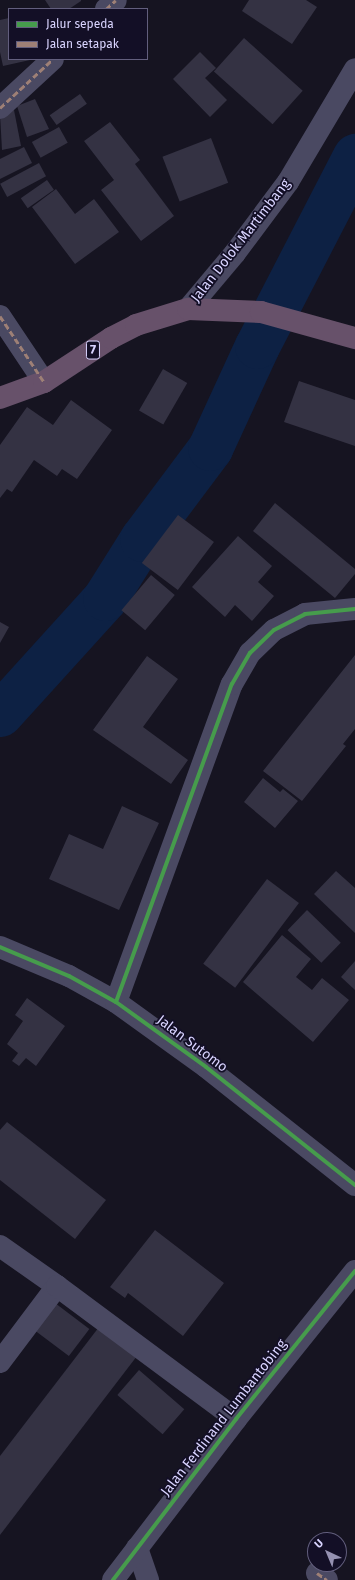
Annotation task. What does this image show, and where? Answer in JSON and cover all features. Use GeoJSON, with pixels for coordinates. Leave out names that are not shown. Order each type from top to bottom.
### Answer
{"type":"FeatureCollection","features":[{"type":"Feature","properties":{"kind":"highway","name":"7"},"geometry":{"type":"LineString","coordinates":[[0,398],[44,382],[111,338],[136,325],[188,309],[231,309],[261,312],[352,337]]}},
{"type":"Feature","properties":{"kind":"street"},"geometry":{"type":"LineString","coordinates":[[107,8],[116,0]]}},
{"type":"Feature","properties":{"kind":"street"},"geometry":{"type":"LineString","coordinates":[[0,108],[52,60]]}},
{"type":"Feature","properties":{"kind":"street","name":"Jalan Dolok Martimbang"},"geometry":{"type":"LineString","coordinates":[[188,309],[235,253],[288,182],[355,69]]}},
{"type":"Feature","properties":{"kind":"street"},"geometry":{"type":"LineString","coordinates":[[0,316],[44,382]]}},
{"type":"Feature","properties":{"kind":"street"},"geometry":{"type":"LineString","coordinates":[[116,1002],[232,684],[250,653],[274,630],[305,614],[355,609]]}},
{"type":"Feature","properties":{"kind":"street","name":"Jalan Sutomo"},"geometry":{"type":"LineString","coordinates":[[0,947],[69,976],[116,1002],[206,1067],[355,1186]]}},
{"type":"Feature","properties":{"kind":"street"},"geometry":{"type":"LineString","coordinates":[[0,1246],[57,1286],[236,1419]]}},
{"type":"Feature","properties":{"kind":"street","name":"Jalan Ferdinand Lumbantobing"},"geometry":{"type":"LineString","coordinates":[[114,1580],[236,1419],[355,1271]]}},
{"type":"Feature","properties":{"kind":"street"},"geometry":{"type":"LineString","coordinates":[[0,1362],[57,1286]]}},
{"type":"Feature","properties":{"kind":"street"},"geometry":{"type":"LineString","coordinates":[[137,1548],[148,1580]]}},
{"type":"Feature","properties":{"kind":"building"},"geometry":{"type":"Polygon","coordinates":[[[45,0],[81,0],[70,8],[50,8],[45,0]]]}},
{"type":"Feature","properties":{"kind":"building"},"geometry":{"type":"Polygon","coordinates":[[[249,0],[306,0],[317,7],[292,44],[242,11],[249,0]]]}},
{"type":"Feature","properties":{"kind":"building"},"geometry":{"type":"Polygon","coordinates":[[[8,18],[8,60],[30,60],[3,66],[0,52],[0,20],[8,18]]]}},
{"type":"Feature","properties":{"kind":"building"},"geometry":{"type":"Polygon","coordinates":[[[244,38],[303,91],[273,124],[214,71],[244,38]]]}},
{"type":"Feature","properties":{"kind":"building"},"geometry":{"type":"Polygon","coordinates":[[[200,52],[216,68],[205,78],[227,100],[210,117],[173,79],[200,52]]]}},
{"type":"Feature","properties":{"kind":"building"},"geometry":{"type":"Polygon","coordinates":[[[80,94],[87,104],[57,125],[50,115],[80,94]]]}},
{"type":"Feature","properties":{"kind":"building"},"geometry":{"type":"Polygon","coordinates":[[[35,99],[49,129],[27,137],[17,106],[35,99]]]}},
{"type":"Feature","properties":{"kind":"building"},"geometry":{"type":"Polygon","coordinates":[[[14,110],[21,146],[2,150],[0,114],[14,110]]]}},
{"type":"Feature","properties":{"kind":"building"},"geometry":{"type":"Polygon","coordinates":[[[110,122],[140,160],[135,164],[174,216],[141,241],[101,190],[114,180],[84,141],[110,122]]]}},
{"type":"Feature","properties":{"kind":"building"},"geometry":{"type":"Polygon","coordinates":[[[59,127],[68,143],[41,158],[32,142],[59,127]]]}},
{"type":"Feature","properties":{"kind":"building"},"geometry":{"type":"Polygon","coordinates":[[[211,138],[228,183],[180,201],[162,157],[211,138]]]}},
{"type":"Feature","properties":{"kind":"building"},"geometry":{"type":"Polygon","coordinates":[[[24,147],[32,163],[0,179],[0,159],[24,147]]]}},
{"type":"Feature","properties":{"kind":"building"},"geometry":{"type":"Polygon","coordinates":[[[39,163],[46,176],[7,197],[0,184],[39,163]]]}},
{"type":"Feature","properties":{"kind":"building"},"geometry":{"type":"Polygon","coordinates":[[[47,180],[54,190],[28,208],[21,198],[47,180]]]}},
{"type":"Feature","properties":{"kind":"building"},"geometry":{"type":"Polygon","coordinates":[[[56,189],[75,214],[94,199],[119,232],[75,264],[32,207],[56,189]]]}},
{"type":"Feature","properties":{"kind":"building"},"geometry":{"type":"Polygon","coordinates":[[[163,369],[187,383],[163,425],[139,411],[163,369]]]}},
{"type":"Feature","properties":{"kind":"building"},"geometry":{"type":"Polygon","coordinates":[[[299,381],[355,400],[355,446],[284,422],[299,381]]]}},
{"type":"Feature","properties":{"kind":"building"},"geometry":{"type":"Polygon","coordinates":[[[71,400],[112,430],[77,479],[62,469],[57,476],[34,460],[12,492],[7,489],[0,498],[0,445],[27,407],[53,425],[71,400]]]}},
{"type":"Feature","properties":{"kind":"building"},"geometry":{"type":"Polygon","coordinates":[[[275,503],[355,569],[355,574],[335,598],[253,531],[275,503]]]}},
{"type":"Feature","properties":{"kind":"building"},"geometry":{"type":"Polygon","coordinates":[[[178,515],[214,542],[178,590],[142,563],[178,515]]]}},
{"type":"Feature","properties":{"kind":"building"},"geometry":{"type":"Polygon","coordinates":[[[238,536],[272,566],[258,582],[274,596],[252,621],[235,605],[225,617],[192,587],[238,536]]]}},
{"type":"Feature","properties":{"kind":"building"},"geometry":{"type":"Polygon","coordinates":[[[151,575],[175,595],[145,630],[121,610],[151,575]]]}},
{"type":"Feature","properties":{"kind":"building"},"geometry":{"type":"Polygon","coordinates":[[[0,622],[9,627],[0,643],[0,622]]]}},
{"type":"Feature","properties":{"kind":"building"},"geometry":{"type":"Polygon","coordinates":[[[355,655],[355,729],[343,744],[346,746],[302,801],[263,771],[355,655]]]}},
{"type":"Feature","properties":{"kind":"building"},"geometry":{"type":"Polygon","coordinates":[[[147,656],[178,679],[143,727],[188,760],[171,784],[93,730],[147,656]]]}},
{"type":"Feature","properties":{"kind":"building"},"geometry":{"type":"Polygon","coordinates":[[[263,778],[280,792],[283,789],[298,801],[275,828],[244,802],[263,778]]]}},
{"type":"Feature","properties":{"kind":"building"},"geometry":{"type":"Polygon","coordinates":[[[122,806],[159,823],[119,910],[49,879],[69,834],[103,849],[122,806]]]}},
{"type":"Feature","properties":{"kind":"building"},"geometry":{"type":"Polygon","coordinates":[[[336,871],[355,888],[355,933],[314,894],[336,871]]]}},
{"type":"Feature","properties":{"kind":"building"},"geometry":{"type":"Polygon","coordinates":[[[267,879],[299,903],[235,988],[203,964],[267,879]]]}},
{"type":"Feature","properties":{"kind":"building"},"geometry":{"type":"Polygon","coordinates":[[[307,910],[341,943],[321,963],[288,930],[307,910]]]}},
{"type":"Feature","properties":{"kind":"building"},"geometry":{"type":"Polygon","coordinates":[[[282,935],[311,959],[296,977],[312,990],[322,978],[349,1000],[313,1042],[243,982],[282,935]]]}},
{"type":"Feature","properties":{"kind":"building"},"geometry":{"type":"Polygon","coordinates":[[[355,961],[355,990],[341,977],[355,961]]]}},
{"type":"Feature","properties":{"kind":"building"},"geometry":{"type":"Polygon","coordinates":[[[27,998],[65,1026],[36,1066],[26,1058],[19,1066],[12,1061],[18,1053],[7,1044],[23,1021],[15,1015],[27,998]]]}},
{"type":"Feature","properties":{"kind":"building"},"geometry":{"type":"Polygon","coordinates":[[[7,1122],[106,1200],[75,1239],[0,1180],[0,1130],[7,1122]]]}},
{"type":"Feature","properties":{"kind":"building"},"geometry":{"type":"Polygon","coordinates":[[[155,1230],[224,1283],[183,1336],[128,1293],[125,1298],[110,1287],[155,1230]]]}},
{"type":"Feature","properties":{"kind":"building"},"geometry":{"type":"Polygon","coordinates":[[[55,1303],[89,1329],[69,1356],[35,1330],[55,1303]]]}},
{"type":"Feature","properties":{"kind":"building"},"geometry":{"type":"Polygon","coordinates":[[[99,1327],[137,1356],[0,1535],[0,1456],[99,1327]]]}},
{"type":"Feature","properties":{"kind":"building"},"geometry":{"type":"Polygon","coordinates":[[[139,1370],[184,1409],[163,1434],[117,1395],[139,1370]]]}},
{"type":"Feature","properties":{"kind":"waterway"},"geometry":{"type":"LineString","coordinates":[[0,714],[105,598],[142,539],[210,448],[257,346],[355,156]]}},
{"type":"Feature","properties":{"kind":"marked path"},"geometry":{"type":"LineString","coordinates":[[107,8],[116,0]]}},
{"type":"Feature","properties":{"kind":"marked path"},"geometry":{"type":"LineString","coordinates":[[0,108],[52,60]]}},
{"type":"Feature","properties":{"kind":"marked path"},"geometry":{"type":"LineString","coordinates":[[0,316],[44,382]]}},
{"type":"Feature","properties":{"kind":"marked path"},"geometry":{"type":"LineString","coordinates":[[317,1573],[327,1580]]}},
{"type":"Feature","properties":{"kind":"cycle path"},"geometry":{"type":"LineString","coordinates":[[116,1002],[232,684],[250,653],[274,630],[305,614],[355,609]]}},
{"type":"Feature","properties":{"kind":"cycle path"},"geometry":{"type":"LineString","coordinates":[[0,947],[69,976],[116,1002],[206,1067],[355,1185]]}},
{"type":"Feature","properties":{"kind":"cycle path"},"geometry":{"type":"LineString","coordinates":[[113,1580],[236,1419],[355,1271]]}}]}
